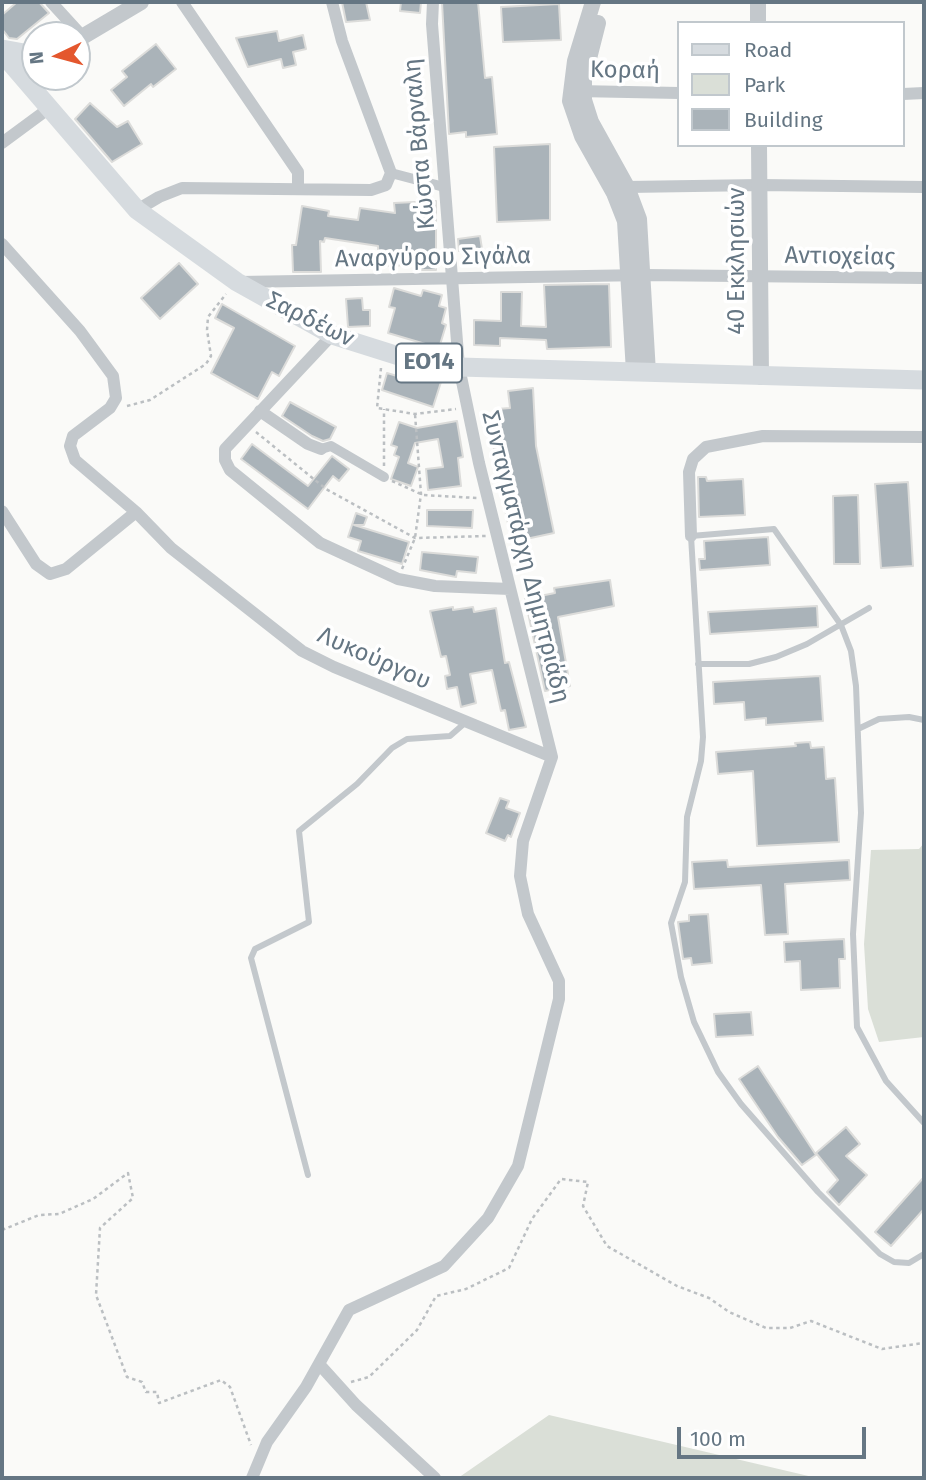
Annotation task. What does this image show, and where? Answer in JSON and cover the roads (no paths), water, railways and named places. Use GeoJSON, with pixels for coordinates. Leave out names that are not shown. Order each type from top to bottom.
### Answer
{"type":"FeatureCollection","features":[{"type":"Feature","properties":{"kind":"main road"},"geometry":{"type":"LineString","coordinates":[[2,51],[21,53]]}},
{"type":"Feature","properties":{"kind":"main road","name":"Σαρδέων"},"geometry":{"type":"LineString","coordinates":[[2,51],[21,68]]}},
{"type":"Feature","properties":{"kind":"main road","name":"Σαρδέων"},"geometry":{"type":"LineString","coordinates":[[39,91],[48,109],[137,210],[237,282],[332,335],[383,351],[459,367],[924,380]]}},
{"type":"Feature","properties":{"kind":"street"},"geometry":{"type":"LineString","coordinates":[[51,2],[65,21]]}},
{"type":"Feature","properties":{"kind":"street"},"geometry":{"type":"LineString","coordinates":[[91,33],[141,2]]}},
{"type":"Feature","properties":{"kind":"street"},"geometry":{"type":"LineString","coordinates":[[182,2],[298,172],[298,188]]}},
{"type":"Feature","properties":{"kind":"street"},"geometry":{"type":"LineString","coordinates":[[137,210],[182,188],[380,188],[386,185],[391,173],[346,52],[332,2]]}},
{"type":"Feature","properties":{"kind":"street","name":"Κώστα Βάρναλη"},"geometry":{"type":"LineString","coordinates":[[433,2],[432,24],[459,367]]}},
{"type":"Feature","properties":{"kind":"street"},"geometry":{"type":"LineString","coordinates":[[593,2],[575,61],[576,91],[620,190],[639,219],[637,275],[641,373]]}},
{"type":"Feature","properties":{"kind":"street"},"geometry":{"type":"LineString","coordinates":[[576,91],[603,2]]}},
{"type":"Feature","properties":{"kind":"street"},"geometry":{"type":"LineString","coordinates":[[758,2],[758,21]]}},
{"type":"Feature","properties":{"kind":"street","name":"Κοραή"},"geometry":{"type":"LineString","coordinates":[[576,91],[678,93]]}},
{"type":"Feature","properties":{"kind":"street"},"geometry":{"type":"LineString","coordinates":[[905,94],[924,93]]}},
{"type":"Feature","properties":{"kind":"street"},"geometry":{"type":"LineString","coordinates":[[2,143],[48,109]]}},
{"type":"Feature","properties":{"kind":"street","name":"40 Εκκλησιών"},"geometry":{"type":"LineString","coordinates":[[759,147],[761,377]]}},
{"type":"Feature","properties":{"kind":"street"},"geometry":{"type":"LineString","coordinates":[[391,173],[444,187]]}},
{"type":"Feature","properties":{"kind":"street"},"geometry":{"type":"LineString","coordinates":[[620,190],[760,185],[924,187]]}},
{"type":"Feature","properties":{"kind":"street","name":"Λυκούργου"},"geometry":{"type":"LineString","coordinates":[[2,244],[80,331],[113,376],[113,403],[73,436],[70,446],[75,460],[136,512],[171,548],[302,650],[334,667],[552,757]]}},
{"type":"Feature","properties":{"kind":"street","name":"Αντιοχείας"},"geometry":{"type":"LineString","coordinates":[[637,275],[924,278]]}},
{"type":"Feature","properties":{"kind":"street","name":"Αναργύρου Σιγάλα"},"geometry":{"type":"LineString","coordinates":[[237,282],[637,275]]}},
{"type":"Feature","properties":{"kind":"street"},"geometry":{"type":"LineString","coordinates":[[332,335],[225,449],[230,470],[320,543],[398,579],[435,586],[510,589]]}},
{"type":"Feature","properties":{"kind":"street","name":"Συνταγματάρχη Δημητριάδη"},"geometry":{"type":"LineString","coordinates":[[459,367],[487,499],[552,757]]}},
{"type":"Feature","properties":{"kind":"street"},"geometry":{"type":"LineString","coordinates":[[924,368],[924,380]]}},
{"type":"Feature","properties":{"kind":"street"},"geometry":{"type":"LineString","coordinates":[[260,411],[308,444],[321,449],[331,446],[384,477]]}},
{"type":"Feature","properties":{"kind":"street"},"geometry":{"type":"LineString","coordinates":[[691,536],[689,472],[693,459],[706,447],[763,436],[924,437]]}},
{"type":"Feature","properties":{"kind":"street"},"geometry":{"type":"LineString","coordinates":[[2,511],[41,570],[59,574],[136,512]]}},
{"type":"Feature","properties":{"kind":"street"},"geometry":{"type":"LineString","coordinates":[[252,1478],[259,1457],[319,1364],[349,1310],[444,1266],[488,1218],[518,1166],[559,999],[559,981],[528,914],[520,876],[523,841],[552,757]]}},
{"type":"Feature","properties":{"kind":"street"},"geometry":{"type":"LineString","coordinates":[[319,1364],[356,1405],[435,1478]]}},
{"type":"Feature","properties":{"kind":"street"},"geometry":{"type":"LineString","coordinates":[[259,1457],[262,1478]]}},
{"type":"Feature","properties":{"kind":"lane"},"geometry":{"type":"LineString","coordinates":[[924,1123],[886,1081],[857,1027],[853,934],[861,813],[858,729],[851,651],[841,625],[774,529],[691,536],[703,737],[701,761],[687,817],[685,882],[671,923],[681,977],[694,1022],[718,1072],[741,1104],[862,1236],[880,1254],[894,1262],[909,1263],[924,1254]]}},
{"type":"Feature","properties":{"kind":"lane"},"geometry":{"type":"LineString","coordinates":[[698,664],[749,664],[776,657],[869,608]]}},
{"type":"Feature","properties":{"kind":"lane"},"geometry":{"type":"LineString","coordinates":[[858,729],[879,719],[909,717],[924,720]]}},
{"type":"Feature","properties":{"kind":"lane"},"geometry":{"type":"LineString","coordinates":[[308,1175],[271,1025],[251,958],[255,949],[309,922],[299,831],[357,784],[392,748],[407,740],[450,736],[466,722]]}}]}
